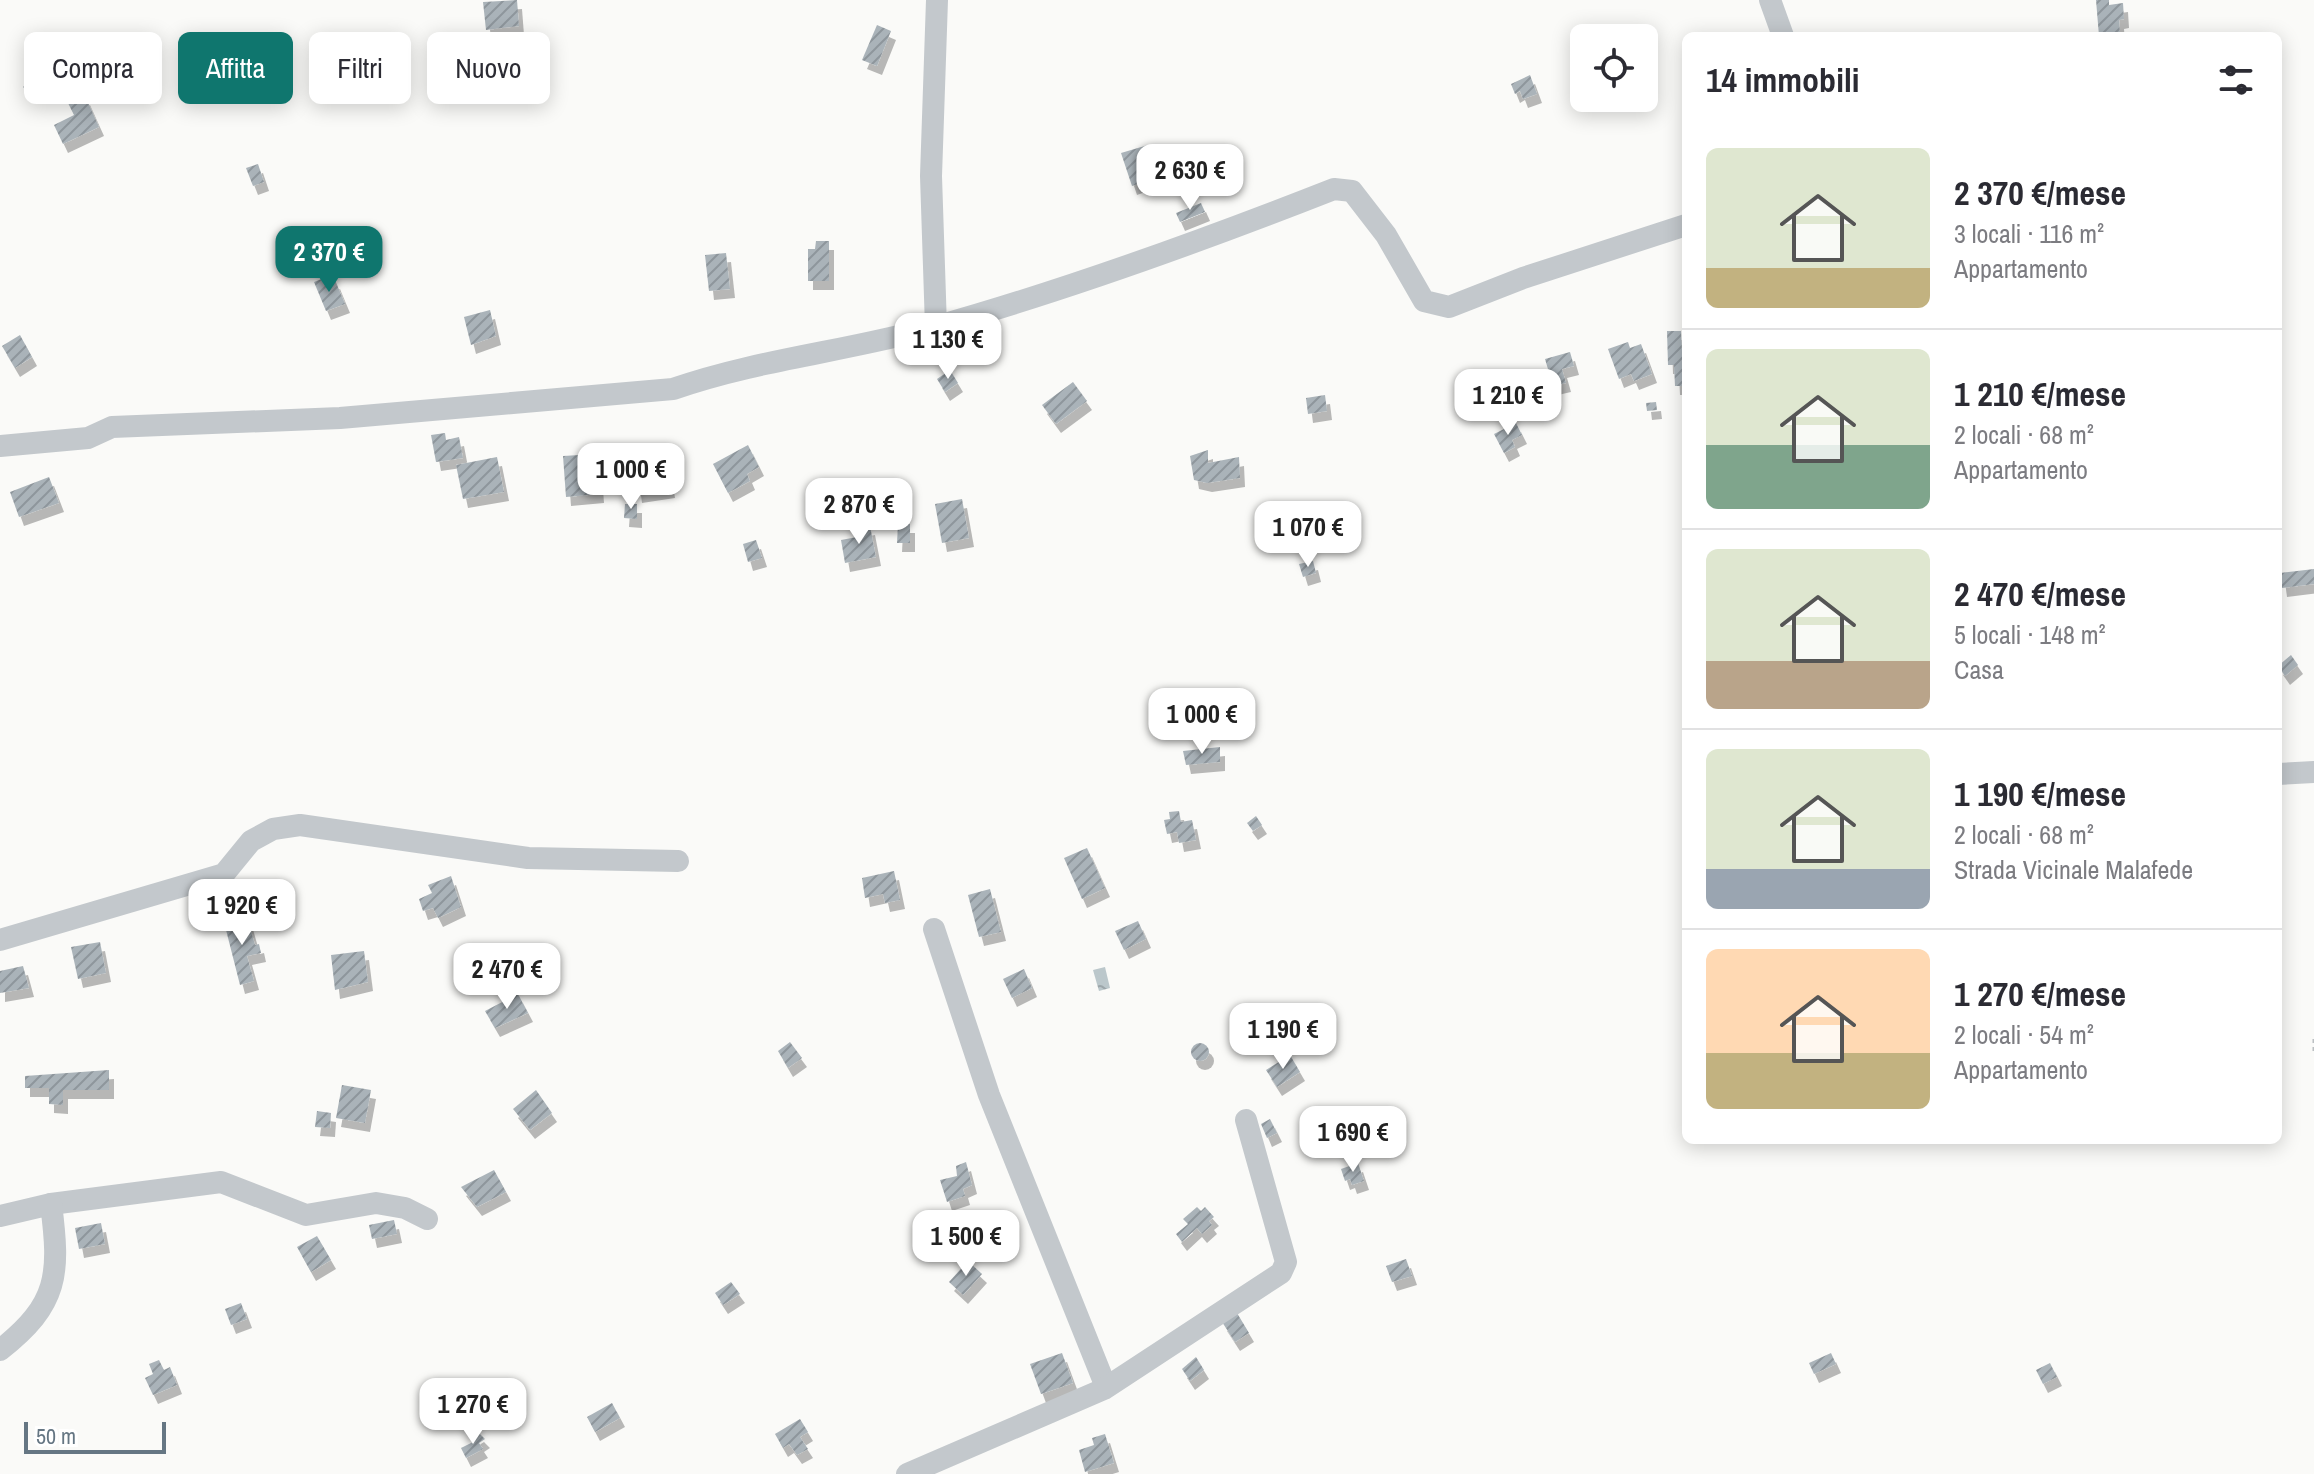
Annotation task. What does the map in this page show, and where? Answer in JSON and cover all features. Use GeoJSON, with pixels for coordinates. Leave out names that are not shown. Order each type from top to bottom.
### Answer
{"type":"FeatureCollection","features":[{"type":"Feature","properties":{"kind":"street"},"geometry":{"type":"LineString","coordinates":[[936,327],[931,176],[937,0]]}},
{"type":"Feature","properties":{"kind":"street"},"geometry":{"type":"LineString","coordinates":[[1770,0],[1782,32]]}},
{"type":"Feature","properties":{"kind":"street"},"geometry":{"type":"LineString","coordinates":[[0,446],[88,438],[112,427],[340,418],[673,389],[722,372],[936,327],[1145,263],[1334,189],[1352,191],[1386,235],[1424,301],[1449,307],[1576,260],[1682,226]]}},
{"type":"Feature","properties":{"kind":"street"},"geometry":{"type":"LineString","coordinates":[[2282,774],[2314,772]]}},
{"type":"Feature","properties":{"kind":"street"},"geometry":{"type":"LineString","coordinates":[[0,940],[224,874],[251,841],[273,829],[300,825],[528,858],[678,861]]}},
{"type":"Feature","properties":{"kind":"street"},"geometry":{"type":"LineString","coordinates":[[934,929],[989,1095],[1106,1387]]}},
{"type":"Feature","properties":{"kind":"street"},"geometry":{"type":"LineString","coordinates":[[907,1474],[1106,1387],[1281,1273],[1286,1262],[1246,1120]]}},
{"type":"Feature","properties":{"kind":"street"},"geometry":{"type":"LineString","coordinates":[[0,1216],[51,1204],[221,1182],[306,1215],[376,1203],[405,1208],[427,1219]]}},
{"type":"Feature","properties":{"kind":"street"},"geometry":{"type":"LineString","coordinates":[[0,1350],[47,1303],[57,1256],[51,1204]]}},
{"type":"Feature","properties":{"kind":"path"},"geometry":{"type":"LineString","coordinates":[[2314,1039],[2314,1052]]}},
{"type":"Feature","properties":{"kind":"water"},"geometry":{"type":"Polygon","coordinates":[[[1105,967],[1110,988],[1099,991],[1093,970],[1105,967]]]}},
{"type":"Feature","properties":{"kind":"building"},"geometry":{"type":"Polygon","coordinates":[[[517,0],[519,26],[486,30],[483,2],[517,0]]]}},
{"type":"Feature","properties":{"kind":"building"},"geometry":{"type":"Polygon","coordinates":[[[2096,0],[2109,0],[2109,5],[2123,3],[2124,19],[2119,20],[2120,32],[2099,32],[2096,0]]]}},
{"type":"Feature","properties":{"kind":"building"},"geometry":{"type":"Polygon","coordinates":[[[877,25],[891,31],[877,66],[862,60],[877,25]]]}},
{"type":"Feature","properties":{"kind":"building"},"geometry":{"type":"Polygon","coordinates":[[[1530,75],[1537,94],[1523,99],[1520,91],[1515,94],[1511,84],[1530,75]]]}},
{"type":"Feature","properties":{"kind":"building"},"geometry":{"type":"Polygon","coordinates":[[[68,104],[89,104],[99,127],[63,144],[54,125],[74,115],[68,104]]]}},
{"type":"Feature","properties":{"kind":"building"},"geometry":{"type":"Polygon","coordinates":[[[1148,145],[1153,149],[1151,159],[1142,167],[1146,181],[1132,186],[1121,153],[1148,145]]]}},
{"type":"Feature","properties":{"kind":"building"},"geometry":{"type":"Polygon","coordinates":[[[258,164],[264,182],[253,186],[246,168],[258,164]]]}},
{"type":"Feature","properties":{"kind":"building"},"geometry":{"type":"Polygon","coordinates":[[[1201,203],[1205,212],[1180,222],[1176,213],[1201,203]]]}},
{"type":"Feature","properties":{"kind":"building"},"geometry":{"type":"Polygon","coordinates":[[[816,241],[829,241],[829,281],[808,281],[808,249],[815,249],[816,241]]]}},
{"type":"Feature","properties":{"kind":"building"},"geometry":{"type":"Polygon","coordinates":[[[726,253],[730,289],[709,291],[705,255],[726,253]]]}},
{"type":"Feature","properties":{"kind":"building"},"geometry":{"type":"Polygon","coordinates":[[[324,278],[326,283],[335,280],[345,304],[326,311],[314,282],[324,278]]]}},
{"type":"Feature","properties":{"kind":"building"},"geometry":{"type":"Polygon","coordinates":[[[490,310],[496,336],[471,345],[464,317],[490,310]]]}},
{"type":"Feature","properties":{"kind":"building"},"geometry":{"type":"Polygon","coordinates":[[[1667,331],[1681,331],[1682,386],[1675,386],[1674,365],[1668,365],[1667,331]]]}},
{"type":"Feature","properties":{"kind":"building"},"geometry":{"type":"Polygon","coordinates":[[[20,335],[32,357],[15,368],[2,346],[20,335]]]}},
{"type":"Feature","properties":{"kind":"building"},"geometry":{"type":"Polygon","coordinates":[[[1628,342],[1630,348],[1641,344],[1652,374],[1634,381],[1631,374],[1619,379],[1608,349],[1628,342]]]}},
{"type":"Feature","properties":{"kind":"building"},"geometry":{"type":"Polygon","coordinates":[[[1570,352],[1574,366],[1562,369],[1566,383],[1553,386],[1545,359],[1570,352]]]}},
{"type":"Feature","properties":{"kind":"building"},"geometry":{"type":"Polygon","coordinates":[[[950,370],[958,383],[945,392],[937,379],[950,370]]]}},
{"type":"Feature","properties":{"kind":"building"},"geometry":{"type":"Polygon","coordinates":[[[1073,382],[1087,401],[1056,424],[1042,405],[1073,382]]]}},
{"type":"Feature","properties":{"kind":"building"},"geometry":{"type":"Polygon","coordinates":[[[1325,395],[1327,411],[1308,414],[1306,398],[1325,395]]]}},
{"type":"Feature","properties":{"kind":"building"},"geometry":{"type":"Polygon","coordinates":[[[1656,402],[1657,410],[1647,411],[1646,403],[1656,402]]]}},
{"type":"Feature","properties":{"kind":"building"},"geometry":{"type":"Polygon","coordinates":[[[1516,423],[1522,435],[1512,440],[1515,447],[1504,453],[1494,434],[1516,423]]]}},
{"type":"Feature","properties":{"kind":"building"},"geometry":{"type":"Polygon","coordinates":[[[445,433],[446,440],[459,437],[463,458],[436,462],[431,435],[445,433]]]}},
{"type":"Feature","properties":{"kind":"building"},"geometry":{"type":"Polygon","coordinates":[[[748,445],[759,467],[747,474],[750,481],[728,493],[713,464],[748,445]]]}},
{"type":"Feature","properties":{"kind":"building"},"geometry":{"type":"Polygon","coordinates":[[[1208,450],[1208,463],[1239,457],[1240,478],[1207,483],[1194,480],[1190,456],[1208,450]]]}},
{"type":"Feature","properties":{"kind":"building"},"geometry":{"type":"Polygon","coordinates":[[[596,454],[599,494],[566,497],[563,456],[596,454]]]}},
{"type":"Feature","properties":{"kind":"building"},"geometry":{"type":"Polygon","coordinates":[[[497,457],[504,492],[463,499],[456,465],[497,457]]]}},
{"type":"Feature","properties":{"kind":"building"},"geometry":{"type":"Polygon","coordinates":[[[665,457],[670,489],[637,494],[634,472],[642,471],[640,460],[665,457]]]}},
{"type":"Feature","properties":{"kind":"building"},"geometry":{"type":"Polygon","coordinates":[[[49,477],[59,503],[19,517],[10,492],[49,477]]]}},
{"type":"Feature","properties":{"kind":"building"},"geometry":{"type":"Polygon","coordinates":[[[962,499],[969,538],[942,543],[935,504],[962,499]]]}},
{"type":"Feature","properties":{"kind":"building"},"geometry":{"type":"Polygon","coordinates":[[[625,504],[637,504],[637,519],[624,518],[625,504]]]}},
{"type":"Feature","properties":{"kind":"building"},"geometry":{"type":"Polygon","coordinates":[[[898,524],[910,524],[910,543],[897,543],[898,524]]]}},
{"type":"Feature","properties":{"kind":"building"},"geometry":{"type":"Polygon","coordinates":[[[870,526],[876,557],[845,563],[841,540],[857,537],[856,529],[870,526]]]}},
{"type":"Feature","properties":{"kind":"building"},"geometry":{"type":"Polygon","coordinates":[[[756,540],[762,558],[748,562],[743,544],[756,540]]]}},
{"type":"Feature","properties":{"kind":"building"},"geometry":{"type":"Polygon","coordinates":[[[1313,561],[1316,573],[1303,577],[1299,564],[1313,561]]]}},
{"type":"Feature","properties":{"kind":"building"},"geometry":{"type":"Polygon","coordinates":[[[2314,569],[2314,584],[2282,588],[2282,573],[2314,569]]]}},
{"type":"Feature","properties":{"kind":"building"},"geometry":{"type":"Polygon","coordinates":[[[2291,655],[2298,665],[2285,676],[2282,663],[2291,655]]]}},
{"type":"Feature","properties":{"kind":"building"},"geometry":{"type":"Polygon","coordinates":[[[1220,747],[1220,762],[1186,765],[1183,751],[1220,747]]]}},
{"type":"Feature","properties":{"kind":"building"},"geometry":{"type":"Polygon","coordinates":[[[1179,811],[1181,822],[1192,820],[1196,840],[1179,843],[1177,832],[1167,834],[1164,820],[1170,819],[1169,812],[1179,811]]]}},
{"type":"Feature","properties":{"kind":"building"},"geometry":{"type":"Polygon","coordinates":[[[1256,816],[1262,825],[1253,831],[1247,823],[1256,816]]]}},
{"type":"Feature","properties":{"kind":"building"},"geometry":{"type":"Polygon","coordinates":[[[1087,848],[1105,888],[1082,899],[1064,858],[1087,848]]]}},
{"type":"Feature","properties":{"kind":"building"},"geometry":{"type":"Polygon","coordinates":[[[894,871],[900,900],[885,903],[883,894],[865,898],[862,878],[894,871]]]}},
{"type":"Feature","properties":{"kind":"building"},"geometry":{"type":"Polygon","coordinates":[[[451,876],[461,907],[438,918],[433,908],[423,911],[419,899],[432,893],[428,885],[451,876]]]}},
{"type":"Feature","properties":{"kind":"building"},"geometry":{"type":"Polygon","coordinates":[[[990,889],[1001,932],[979,937],[968,895],[990,889]]]}},
{"type":"Feature","properties":{"kind":"building"},"geometry":{"type":"Polygon","coordinates":[[[247,917],[255,945],[259,944],[261,953],[247,956],[254,981],[240,985],[224,922],[247,917]]]}},
{"type":"Feature","properties":{"kind":"building"},"geometry":{"type":"Polygon","coordinates":[[[1138,921],[1146,939],[1124,950],[1115,931],[1138,921]]]}},
{"type":"Feature","properties":{"kind":"building"},"geometry":{"type":"Polygon","coordinates":[[[100,942],[106,973],[78,979],[71,947],[100,942]]]}},
{"type":"Feature","properties":{"kind":"building"},"geometry":{"type":"Polygon","coordinates":[[[364,951],[368,982],[335,990],[331,955],[364,951]]]}},
{"type":"Feature","properties":{"kind":"building"},"geometry":{"type":"Polygon","coordinates":[[[23,966],[29,988],[0,993],[0,971],[23,966]]]}},
{"type":"Feature","properties":{"kind":"building"},"geometry":{"type":"Polygon","coordinates":[[[1024,969],[1032,988],[1012,998],[1003,979],[1024,969]]]}},
{"type":"Feature","properties":{"kind":"building"},"geometry":{"type":"Polygon","coordinates":[[[518,994],[528,1013],[495,1028],[485,1011],[518,994]]]}},
{"type":"Feature","properties":{"kind":"building"},"geometry":{"type":"Polygon","coordinates":[[[790,1042],[802,1058],[788,1068],[778,1051],[790,1042]]]}},
{"type":"Feature","properties":{"kind":"building"},"geometry":{"type":"Polygon","coordinates":[[[1200,1043],[1209,1052],[1200,1061],[1191,1052],[1200,1043]]]}},
{"type":"Feature","properties":{"kind":"building"},"geometry":{"type":"Polygon","coordinates":[[[1290,1055],[1300,1072],[1277,1087],[1266,1070],[1290,1055]]]}},
{"type":"Feature","properties":{"kind":"building"},"geometry":{"type":"Polygon","coordinates":[[[109,1070],[109,1090],[63,1090],[63,1105],[49,1104],[49,1088],[25,1088],[25,1076],[109,1070]]]}},
{"type":"Feature","properties":{"kind":"building"},"geometry":{"type":"Polygon","coordinates":[[[342,1085],[371,1090],[365,1123],[336,1118],[342,1085]]]}},
{"type":"Feature","properties":{"kind":"building"},"geometry":{"type":"Polygon","coordinates":[[[536,1090],[552,1113],[530,1130],[513,1109],[536,1090]]]}},
{"type":"Feature","properties":{"kind":"building"},"geometry":{"type":"Polygon","coordinates":[[[317,1111],[331,1113],[330,1128],[315,1127],[317,1111]]]}},
{"type":"Feature","properties":{"kind":"building"},"geometry":{"type":"Polygon","coordinates":[[[1270,1119],[1277,1133],[1267,1138],[1261,1124],[1270,1119]]]}},
{"type":"Feature","properties":{"kind":"building"},"geometry":{"type":"Polygon","coordinates":[[[966,1162],[972,1185],[963,1189],[965,1196],[947,1202],[940,1180],[957,1176],[956,1166],[966,1162]]]}},
{"type":"Feature","properties":{"kind":"building"},"geometry":{"type":"Polygon","coordinates":[[[1358,1163],[1364,1181],[1352,1185],[1350,1179],[1345,1181],[1341,1169],[1358,1163]]]}},
{"type":"Feature","properties":{"kind":"building"},"geometry":{"type":"Polygon","coordinates":[[[494,1170],[506,1192],[477,1207],[461,1187],[494,1170]]]}},
{"type":"Feature","properties":{"kind":"building"},"geometry":{"type":"Polygon","coordinates":[[[1197,1207],[1201,1211],[1205,1207],[1214,1217],[1209,1221],[1212,1225],[1202,1234],[1197,1228],[1182,1242],[1176,1234],[1188,1224],[1183,1219],[1197,1207]]]}},
{"type":"Feature","properties":{"kind":"building"},"geometry":{"type":"Polygon","coordinates":[[[394,1220],[397,1234],[372,1239],[369,1225],[394,1220]]]}},
{"type":"Feature","properties":{"kind":"building"},"geometry":{"type":"Polygon","coordinates":[[[101,1223],[105,1244],[79,1249],[75,1228],[101,1223]]]}},
{"type":"Feature","properties":{"kind":"building"},"geometry":{"type":"Polygon","coordinates":[[[317,1236],[331,1260],[311,1272],[297,1247],[317,1236]]]}},
{"type":"Feature","properties":{"kind":"building"},"geometry":{"type":"Polygon","coordinates":[[[1406,1259],[1412,1276],[1392,1282],[1386,1266],[1406,1259]]]}},
{"type":"Feature","properties":{"kind":"building"},"geometry":{"type":"Polygon","coordinates":[[[968,1261],[982,1274],[963,1295],[949,1282],[968,1261]]]}},
{"type":"Feature","properties":{"kind":"building"},"geometry":{"type":"Polygon","coordinates":[[[731,1282],[740,1294],[723,1305],[715,1293],[731,1282]]]}},
{"type":"Feature","properties":{"kind":"building"},"geometry":{"type":"Polygon","coordinates":[[[241,1303],[247,1319],[231,1325],[225,1309],[241,1303]]]}},
{"type":"Feature","properties":{"kind":"building"},"geometry":{"type":"Polygon","coordinates":[[[1237,1313],[1249,1333],[1235,1342],[1222,1322],[1237,1313]]]}},
{"type":"Feature","properties":{"kind":"building"},"geometry":{"type":"Polygon","coordinates":[[[1062,1353],[1073,1383],[1041,1394],[1030,1364],[1062,1353]]]}},
{"type":"Feature","properties":{"kind":"building"},"geometry":{"type":"Polygon","coordinates":[[[1831,1353],[1836,1364],[1814,1374],[1809,1363],[1831,1353]]]}},
{"type":"Feature","properties":{"kind":"building"},"geometry":{"type":"Polygon","coordinates":[[[1196,1357],[1204,1370],[1190,1381],[1182,1369],[1196,1357]]]}},
{"type":"Feature","properties":{"kind":"building"},"geometry":{"type":"Polygon","coordinates":[[[159,1360],[164,1370],[170,1367],[177,1385],[153,1395],[145,1378],[153,1374],[149,1364],[159,1360]]]}},
{"type":"Feature","properties":{"kind":"building"},"geometry":{"type":"Polygon","coordinates":[[[2050,1363],[2057,1377],[2043,1384],[2036,1370],[2050,1363]]]}},
{"type":"Feature","properties":{"kind":"building"},"geometry":{"type":"Polygon","coordinates":[[[612,1403],[620,1418],[595,1432],[587,1417],[612,1403]]]}},
{"type":"Feature","properties":{"kind":"building"},"geometry":{"type":"Polygon","coordinates":[[[800,1419],[808,1432],[800,1437],[808,1449],[797,1455],[789,1444],[783,1448],[775,1434],[800,1419]]]}},
{"type":"Feature","properties":{"kind":"building"},"geometry":{"type":"Polygon","coordinates":[[[479,1433],[485,1439],[479,1443],[483,1449],[466,1458],[461,1448],[473,1442],[471,1438],[479,1433]]]}},
{"type":"Feature","properties":{"kind":"building"},"geometry":{"type":"Polygon","coordinates":[[[1105,1434],[1114,1463],[1085,1472],[1079,1450],[1094,1445],[1092,1438],[1105,1434]]]}}]}
